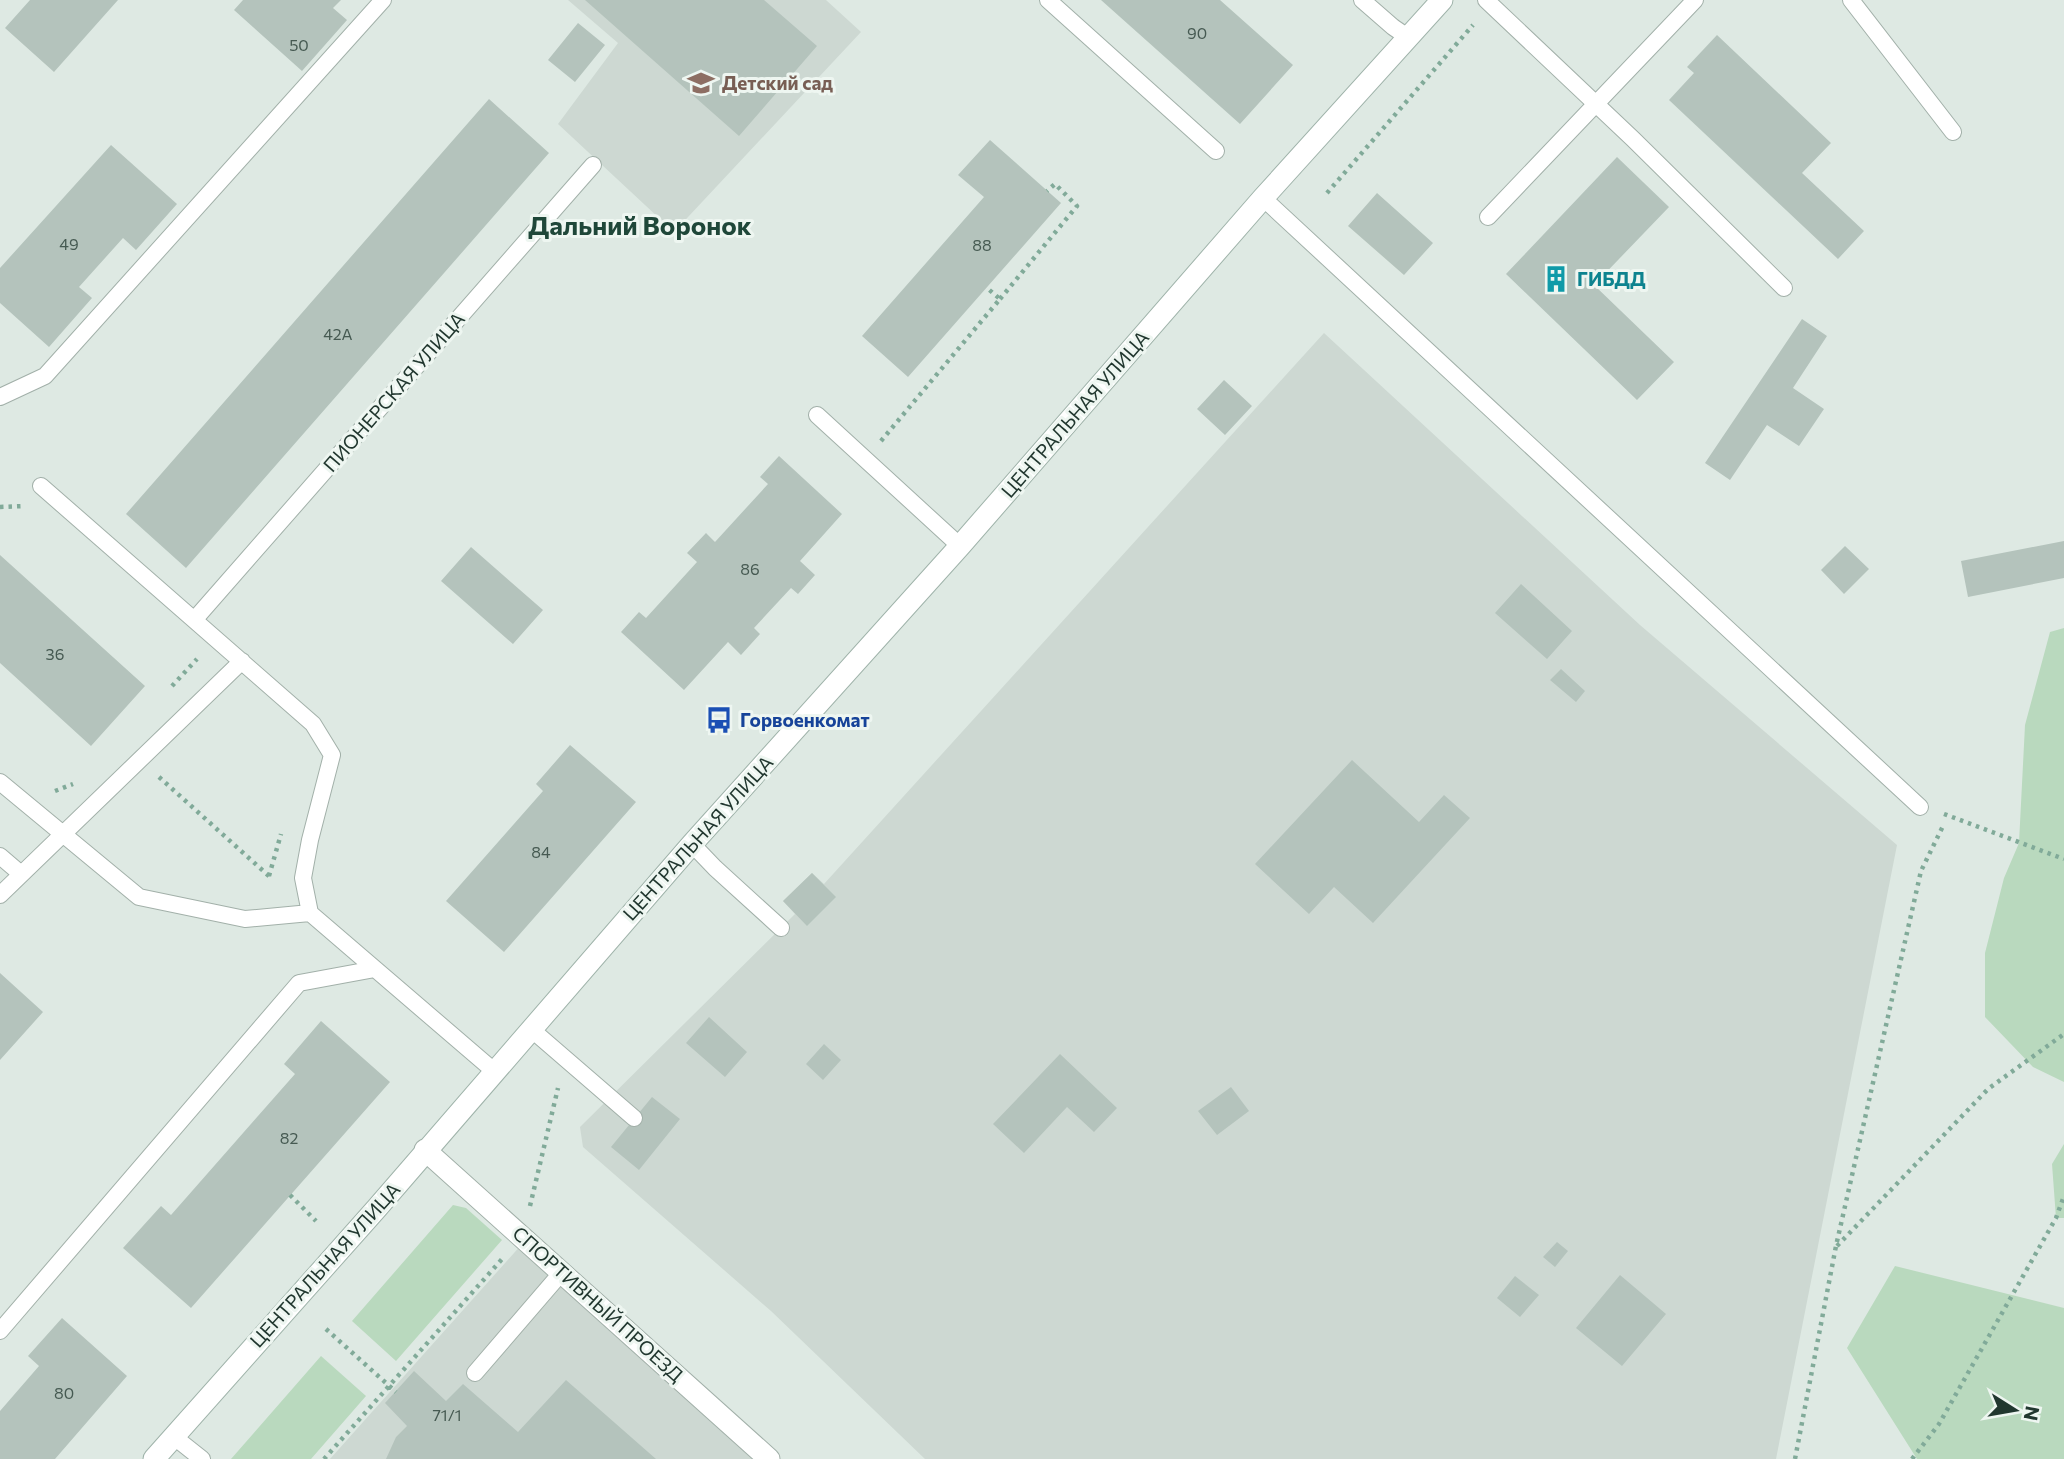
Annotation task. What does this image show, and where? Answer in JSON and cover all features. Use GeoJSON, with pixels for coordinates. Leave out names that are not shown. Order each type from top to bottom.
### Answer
{"type":"FeatureCollection","features":[{"type":"Feature","properties":{"kind":"main road","name":"ЦЕНТРАЛЬНАЯ УЛИЦА"},"geometry":{"type":"LineString","coordinates":[[154,1459],[692,844],[960,546],[1263,198],[1442,0]]}},
{"type":"Feature","properties":{"kind":"main road","name":"СПОРТИВНЫЙ ПРОЕЗД"},"geometry":{"type":"LineString","coordinates":[[425,1150],[769,1459]]}},
{"type":"Feature","properties":{"kind":"lane"},"geometry":{"type":"LineString","coordinates":[[0,397],[45,376],[383,0]]}},
{"type":"Feature","properties":{"kind":"lane"},"geometry":{"type":"LineString","coordinates":[[1048,0],[1216,151]]}},
{"type":"Feature","properties":{"kind":"lane"},"geometry":{"type":"LineString","coordinates":[[1362,0],[1409,38]]}},
{"type":"Feature","properties":{"kind":"lane"},"geometry":{"type":"LineString","coordinates":[[1488,217],[1695,0]]}},
{"type":"Feature","properties":{"kind":"lane"},"geometry":{"type":"LineString","coordinates":[[1851,0],[1953,132]]}},
{"type":"Feature","properties":{"kind":"lane"},"geometry":{"type":"LineString","coordinates":[[1488,2],[1784,288]]}},
{"type":"Feature","properties":{"kind":"lane","name":"ПИОНЕРСКАЯ УЛИЦА"},"geometry":{"type":"LineString","coordinates":[[195,620],[593,165]]}},
{"type":"Feature","properties":{"kind":"lane"},"geometry":{"type":"LineString","coordinates":[[1263,198],[1920,807]]}},
{"type":"Feature","properties":{"kind":"lane"},"geometry":{"type":"LineString","coordinates":[[817,415],[960,546]]}},
{"type":"Feature","properties":{"kind":"lane"},"geometry":{"type":"LineString","coordinates":[[41,486],[313,724],[332,755],[303,878],[310,913],[494,1071]]}},
{"type":"Feature","properties":{"kind":"lane"},"geometry":{"type":"LineString","coordinates":[[0,895],[242,661]]}},
{"type":"Feature","properties":{"kind":"lane"},"geometry":{"type":"LineString","coordinates":[[0,782],[139,897],[245,919],[310,913]]}},
{"type":"Feature","properties":{"kind":"lane"},"geometry":{"type":"LineString","coordinates":[[692,844],[781,928]]}},
{"type":"Feature","properties":{"kind":"lane"},"geometry":{"type":"LineString","coordinates":[[0,856],[21,874]]}},
{"type":"Feature","properties":{"kind":"lane"},"geometry":{"type":"LineString","coordinates":[[0,1331],[299,983],[375,969]]}},
{"type":"Feature","properties":{"kind":"lane"},"geometry":{"type":"LineString","coordinates":[[531,1029],[634,1118]]}},
{"type":"Feature","properties":{"kind":"lane"},"geometry":{"type":"LineString","coordinates":[[475,1373],[562,1272]]}},
{"type":"Feature","properties":{"kind":"lane"},"geometry":{"type":"LineString","coordinates":[[173,1436],[202,1459]]}},
{"type":"Feature","properties":{"kind":"path"},"geometry":{"type":"LineString","coordinates":[[1326,193],[1488,2]]}},
{"type":"Feature","properties":{"kind":"path"},"geometry":{"type":"LineString","coordinates":[[866,460],[1077,206],[1055,184],[1047,191]]}},
{"type":"Feature","properties":{"kind":"path"},"geometry":{"type":"LineString","coordinates":[[987,288],[1000,299]]}},
{"type":"Feature","properties":{"kind":"path"},"geometry":{"type":"LineString","coordinates":[[0,507],[36,506]]}},
{"type":"Feature","properties":{"kind":"path"},"geometry":{"type":"LineString","coordinates":[[167,692],[203,651],[231,674]]}},
{"type":"Feature","properties":{"kind":"path"},"geometry":{"type":"LineString","coordinates":[[141,761],[310,913]]}},
{"type":"Feature","properties":{"kind":"path"},"geometry":{"type":"LineString","coordinates":[[46,795],[82,781]]}},
{"type":"Feature","properties":{"kind":"path"},"geometry":{"type":"LineString","coordinates":[[1920,807],[2064,859]]}},
{"type":"Feature","properties":{"kind":"path"},"geometry":{"type":"LineString","coordinates":[[1795,1459],[1836,1246],[1921,871],[1948,815]]}},
{"type":"Feature","properties":{"kind":"path"},"geometry":{"type":"LineString","coordinates":[[269,876],[283,826]]}},
{"type":"Feature","properties":{"kind":"path"},"geometry":{"type":"LineString","coordinates":[[1836,1246],[1988,1089],[2064,1034]]}},
{"type":"Feature","properties":{"kind":"path"},"geometry":{"type":"LineString","coordinates":[[324,1459],[523,1236],[565,1058]]}},
{"type":"Feature","properties":{"kind":"path"},"geometry":{"type":"LineString","coordinates":[[290,1195],[316,1221]]}},
{"type":"Feature","properties":{"kind":"path"},"geometry":{"type":"LineString","coordinates":[[1912,1459],[1946,1412],[2056,1218],[2064,1196]]}},
{"type":"Feature","properties":{"kind":"path"},"geometry":{"type":"LineString","coordinates":[[326,1329],[396,1391]]}},
{"type":"Feature","properties":{"kind":"shaded area","name":"Детский сад"},"geometry":{"type":"Polygon","coordinates":[[[568,0],[826,0],[861,32],[674,232],[558,124],[618,43],[568,0]]]}},
{"type":"Feature","properties":{"kind":"shaded area"},"geometry":{"type":"Polygon","coordinates":[[[1324,333],[1640,625],[1897,845],[1776,1459],[925,1459],[771,1311],[583,1147],[580,1127],[795,914],[783,901],[812,873],[824,884],[1324,333]]]}},
{"type":"Feature","properties":{"kind":"shaded area"},"geometry":{"type":"Polygon","coordinates":[[[522,1244],[754,1459],[330,1459],[522,1244]]]}},
{"type":"Feature","properties":{"kind":"green space"},"geometry":{"type":"Polygon","coordinates":[[[2064,628],[2064,1082],[2033,1067],[1985,1017],[1985,953],[2004,878],[2019,843],[2025,725],[2050,632],[2064,628]]]}},
{"type":"Feature","properties":{"kind":"green space"},"geometry":{"type":"Polygon","coordinates":[[[2064,1144],[2064,1218],[2056,1218],[2052,1164],[2064,1144]]]}},
{"type":"Feature","properties":{"kind":"green space"},"geometry":{"type":"Polygon","coordinates":[[[453,1205],[466,1208],[502,1240],[396,1361],[352,1321],[453,1205]]]}},
{"type":"Feature","properties":{"kind":"green space"},"geometry":{"type":"Polygon","coordinates":[[[1895,1266],[2064,1308],[2064,1459],[1917,1459],[1847,1348],[1895,1266]]]}},
{"type":"Feature","properties":{"kind":"green space"},"geometry":{"type":"Polygon","coordinates":[[[321,1356],[366,1396],[311,1459],[231,1459],[321,1356]]]}},
{"type":"Feature","properties":{"kind":"building"},"geometry":{"type":"Polygon","coordinates":[[[30,0],[118,0],[54,72],[5,28],[30,0]]]}},
{"type":"Feature","properties":{"kind":"building"},"geometry":{"type":"Polygon","coordinates":[[[243,0],[341,0],[333,8],[347,20],[302,71],[234,10],[243,0]]]}},
{"type":"Feature","properties":{"kind":"building"},"geometry":{"type":"Polygon","coordinates":[[[585,0],[764,0],[817,46],[739,136],[585,0]]]}},
{"type":"Feature","properties":{"kind":"building"},"geometry":{"type":"Polygon","coordinates":[[[1101,0],[1220,0],[1293,65],[1240,124],[1101,0]]]}},
{"type":"Feature","properties":{"kind":"building"},"geometry":{"type":"Polygon","coordinates":[[[578,23],[605,45],[575,82],[548,60],[578,23]]]}},
{"type":"Feature","properties":{"kind":"building"},"geometry":{"type":"Polygon","coordinates":[[[1717,35],[1831,143],[1802,173],[1864,231],[1838,259],[1669,100],[1694,73],[1687,67],[1717,35]]]}},
{"type":"Feature","properties":{"kind":"building"},"geometry":{"type":"Polygon","coordinates":[[[489,99],[549,153],[186,568],[126,514],[489,99]]]}},
{"type":"Feature","properties":{"kind":"building"},"geometry":{"type":"Polygon","coordinates":[[[990,140],[1061,203],[908,377],[862,336],[984,197],[958,175],[990,140]]]}},
{"type":"Feature","properties":{"kind":"building"},"geometry":{"type":"Polygon","coordinates":[[[111,145],[177,204],[136,250],[123,238],[79,287],[92,298],[49,347],[0,303],[0,268],[111,145]]]}},
{"type":"Feature","properties":{"kind":"building","name":"ГИБДД"},"geometry":{"type":"Polygon","coordinates":[[[1617,157],[1669,207],[1594,285],[1674,362],[1637,400],[1506,274],[1617,157]]]}},
{"type":"Feature","properties":{"kind":"building"},"geometry":{"type":"Polygon","coordinates":[[[1377,193],[1433,243],[1404,275],[1348,226],[1377,193]]]}},
{"type":"Feature","properties":{"kind":"building"},"geometry":{"type":"Polygon","coordinates":[[[1802,319],[1827,336],[1793,388],[1824,409],[1799,446],[1767,425],[1730,480],[1705,463],[1802,319]]]}},
{"type":"Feature","properties":{"kind":"building"},"geometry":{"type":"Polygon","coordinates":[[[1224,380],[1252,406],[1225,435],[1197,409],[1224,380]]]}},
{"type":"Feature","properties":{"kind":"building"},"geometry":{"type":"Polygon","coordinates":[[[779,456],[842,514],[800,561],[815,575],[798,594],[791,588],[754,628],[760,634],[741,655],[728,642],[684,690],[621,632],[639,612],[646,618],[697,562],[687,553],[706,533],[715,542],[768,484],[760,477],[779,456]]]}},
{"type":"Feature","properties":{"kind":"building"},"geometry":{"type":"Polygon","coordinates":[[[2064,541],[2064,578],[1968,597],[1961,561],[2064,541]]]}},
{"type":"Feature","properties":{"kind":"building"},"geometry":{"type":"Polygon","coordinates":[[[1845,546],[1869,569],[1844,594],[1821,570],[1845,546]]]}},
{"type":"Feature","properties":{"kind":"building"},"geometry":{"type":"Polygon","coordinates":[[[471,547],[543,610],[513,644],[441,581],[471,547]]]}},
{"type":"Feature","properties":{"kind":"building"},"geometry":{"type":"Polygon","coordinates":[[[0,555],[145,686],[91,746],[0,663],[0,555]]]}},
{"type":"Feature","properties":{"kind":"building"},"geometry":{"type":"Polygon","coordinates":[[[1521,584],[1572,631],[1547,659],[1495,613],[1521,584]]]}},
{"type":"Feature","properties":{"kind":"building"},"geometry":{"type":"Polygon","coordinates":[[[1561,669],[1585,691],[1576,702],[1550,680],[1561,669]]]}},
{"type":"Feature","properties":{"kind":"building"},"geometry":{"type":"Polygon","coordinates":[[[570,745],[636,802],[504,952],[446,901],[543,791],[536,784],[570,745]]]}},
{"type":"Feature","properties":{"kind":"building"},"geometry":{"type":"Polygon","coordinates":[[[1352,760],[1419,822],[1444,795],[1470,818],[1373,923],[1334,887],[1309,914],[1255,864],[1352,760]]]}},
{"type":"Feature","properties":{"kind":"building"},"geometry":{"type":"Polygon","coordinates":[[[812,873],[836,897],[807,926],[783,901],[812,873]]]}},
{"type":"Feature","properties":{"kind":"building"},"geometry":{"type":"Polygon","coordinates":[[[0,973],[43,1012],[0,1060],[0,973]]]}},
{"type":"Feature","properties":{"kind":"building"},"geometry":{"type":"Polygon","coordinates":[[[709,1017],[747,1052],[725,1077],[686,1043],[709,1017]]]}},
{"type":"Feature","properties":{"kind":"building"},"geometry":{"type":"Polygon","coordinates":[[[321,1021],[390,1082],[191,1308],[123,1248],[161,1206],[171,1215],[295,1074],[284,1064],[321,1021]]]}},
{"type":"Feature","properties":{"kind":"building"},"geometry":{"type":"Polygon","coordinates":[[[824,1044],[841,1060],[823,1080],[806,1064],[824,1044]]]}},
{"type":"Feature","properties":{"kind":"building"},"geometry":{"type":"Polygon","coordinates":[[[1060,1054],[1117,1108],[1094,1132],[1067,1107],[1024,1153],[993,1124],[1060,1054]]]}},
{"type":"Feature","properties":{"kind":"building"},"geometry":{"type":"Polygon","coordinates":[[[1231,1087],[1249,1111],[1217,1135],[1198,1111],[1231,1087]]]}},
{"type":"Feature","properties":{"kind":"building"},"geometry":{"type":"Polygon","coordinates":[[[652,1097],[680,1119],[639,1170],[611,1147],[652,1097]]]}},
{"type":"Feature","properties":{"kind":"building"},"geometry":{"type":"Polygon","coordinates":[[[1557,1242],[1568,1251],[1555,1267],[1543,1257],[1557,1242]]]}},
{"type":"Feature","properties":{"kind":"building"},"geometry":{"type":"Polygon","coordinates":[[[1620,1275],[1666,1314],[1622,1366],[1576,1328],[1620,1275]]]}},
{"type":"Feature","properties":{"kind":"building"},"geometry":{"type":"Polygon","coordinates":[[[1515,1276],[1539,1295],[1520,1317],[1497,1298],[1515,1276]]]}},
{"type":"Feature","properties":{"kind":"building"},"geometry":{"type":"Polygon","coordinates":[[[62,1318],[127,1376],[55,1459],[0,1459],[0,1411],[39,1366],[28,1356],[62,1318]]]}},
{"type":"Feature","properties":{"kind":"building"},"geometry":{"type":"Polygon","coordinates":[[[414,1371],[446,1401],[463,1384],[518,1432],[566,1380],[656,1459],[386,1459],[396,1437],[407,1426],[385,1403],[414,1371]]]}},
{"type":"Feature","properties":{"kind":"place","name":"Детский сад"},"geometry":{"type":"Point","coordinates":[701,83]}},
{"type":"Feature","properties":{"kind":"place","name":"ГИБДД"},"geometry":{"type":"Point","coordinates":[1556,279]}},
{"type":"Feature","properties":{"kind":"place","name":"Горвоенкомат"},"geometry":{"type":"Point","coordinates":[719,720]}},
{"type":"Feature","properties":{"kind":"district","name":"Дальний Воронок"},"geometry":{"type":"Point","coordinates":[640,226]}}]}
